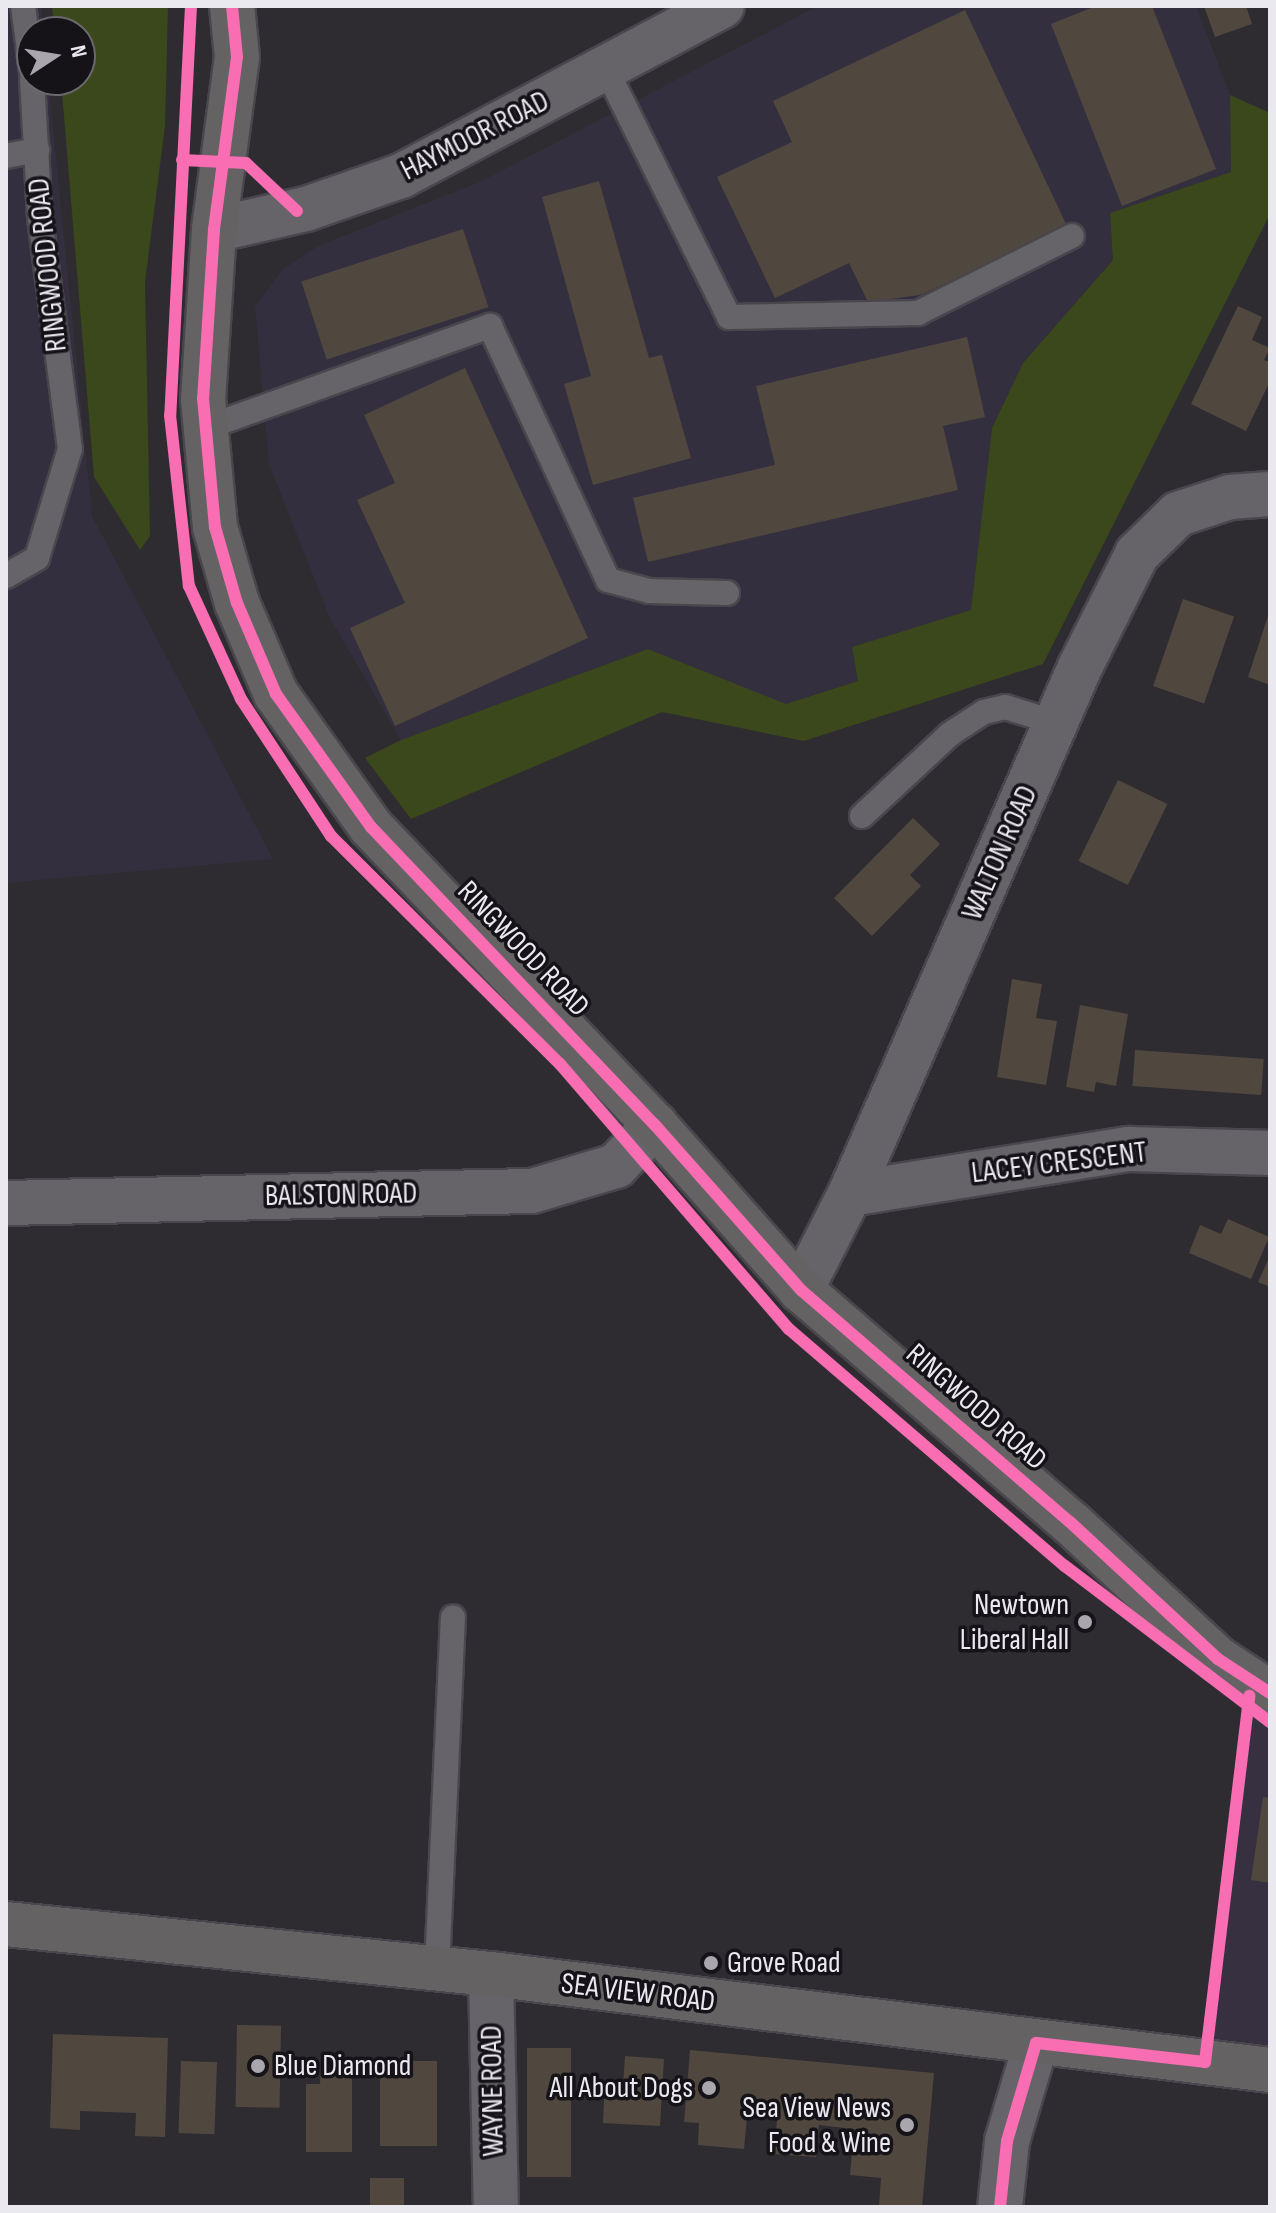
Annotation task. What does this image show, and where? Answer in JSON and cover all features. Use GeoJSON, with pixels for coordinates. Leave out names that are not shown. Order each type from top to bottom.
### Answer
{"type":"FeatureCollection","features":[{"type":"Feature","properties":{"kind":"main road","name":"RINGWOOD ROAD"},"geometry":{"type":"LineString","coordinates":[[232,6],[237,57],[214,230],[205,428],[215,527],[237,603],[276,694],[371,827],[655,1125],[801,1290],[1070,1522],[1218,1659],[1270,1693]]}},
{"type":"Feature","properties":{"kind":"main road","name":"SEA VIEW ROAD"},"geometry":{"type":"LineString","coordinates":[[6,1924],[491,1974],[1270,2070]]}},
{"type":"Feature","properties":{"kind":"street","name":"HAYMOOR ROAD"},"geometry":{"type":"LineString","coordinates":[[214,230],[306,209],[401,176],[722,6]]}},
{"type":"Feature","properties":{"kind":"street","name":"WALTON ROAD"},"geometry":{"type":"LineString","coordinates":[[801,1290],[850,1194],[1057,723],[1137,554],[1178,514],[1230,497],[1270,494]]}},
{"type":"Feature","properties":{"kind":"street","name":"BALSTON ROAD"},"geometry":{"type":"LineString","coordinates":[[6,1203],[532,1191],[616,1166],[655,1125]]}},
{"type":"Feature","properties":{"kind":"street","name":"LACEY CRESCENT"},"geometry":{"type":"LineString","coordinates":[[850,1194],[1129,1149],[1270,1153]]}},
{"type":"Feature","properties":{"kind":"street","name":"WAYNE ROAD"},"geometry":{"type":"LineString","coordinates":[[491,1974],[496,2207]]}},
{"type":"Feature","properties":{"kind":"street"},"geometry":{"type":"LineString","coordinates":[[1000,2207],[1007,2141],[1036,2043]]}},
{"type":"Feature","properties":{"kind":"lane"},"geometry":{"type":"LineString","coordinates":[[605,67],[729,317],[918,313],[1072,236]]}},
{"type":"Feature","properties":{"kind":"lane","name":"RINGWOOD ROAD"},"geometry":{"type":"LineString","coordinates":[[6,576],[37,558],[70,449],[40,218],[33,96]]}},
{"type":"Feature","properties":{"kind":"lane"},"geometry":{"type":"LineString","coordinates":[[6,156],[37,150]]}},
{"type":"Feature","properties":{"kind":"lane"},"geometry":{"type":"LineString","coordinates":[[205,428],[490,326],[608,580],[649,591],[727,593]]}},
{"type":"Feature","properties":{"kind":"lane"},"geometry":{"type":"LineString","coordinates":[[862,816],[950,734],[984,712],[1005,707],[1057,723]]}},
{"type":"Feature","properties":{"kind":"lane"},"geometry":{"type":"LineString","coordinates":[[437,1968],[453,1617]]}},
{"type":"Feature","properties":{"kind":"shaded area"},"geometry":{"type":"Polygon","coordinates":[[[6,6],[41,6],[42,16],[16,16],[16,96],[50,96],[92,516],[273,859],[6,883],[6,6]]]}},
{"type":"Feature","properties":{"kind":"shaded area"},"geometry":{"type":"Polygon","coordinates":[[[818,6],[1196,6],[1230,95],[1231,172],[1110,213],[1113,260],[1023,363],[992,428],[971,610],[852,647],[858,681],[785,704],[648,649],[401,740],[330,618],[269,464],[255,307],[282,270],[318,246],[480,182],[818,6]]]}},
{"type":"Feature","properties":{"kind":"shaded area"},"geometry":{"type":"Polygon","coordinates":[[[1251,1681],[1270,1693],[1270,2070],[1205,2062],[1251,1681]]]}},
{"type":"Feature","properties":{"kind":"green space"},"geometry":{"type":"Polygon","coordinates":[[[52,6],[168,6],[165,126],[145,282],[150,536],[140,550],[94,477],[62,96],[96,96],[96,16],[53,16],[52,6]]]}},
{"type":"Feature","properties":{"kind":"green space"},"geometry":{"type":"Polygon","coordinates":[[[1230,95],[1270,113],[1270,214],[1043,664],[804,741],[662,712],[411,819],[365,758],[401,740],[648,649],[786,704],[858,681],[852,647],[971,610],[992,428],[1023,363],[1113,260],[1110,213],[1231,172],[1230,95]]]}},
{"type":"Feature","properties":{"kind":"building"},"geometry":{"type":"Polygon","coordinates":[[[1096,6],[1152,6],[1216,169],[1122,206],[1051,24],[1096,6]]]}},
{"type":"Feature","properties":{"kind":"building"},"geometry":{"type":"Polygon","coordinates":[[[1204,6],[1246,6],[1252,24],[1215,37],[1204,6]]]}},
{"type":"Feature","properties":{"kind":"building"},"geometry":{"type":"Polygon","coordinates":[[[965,10],[1067,226],[920,295],[868,302],[849,263],[775,298],[717,177],[792,142],[773,101],[965,10]]]}},
{"type":"Feature","properties":{"kind":"building"},"geometry":{"type":"Polygon","coordinates":[[[599,181],[649,358],[662,355],[691,458],[593,485],[564,384],[591,376],[542,197],[599,181]]]}},
{"type":"Feature","properties":{"kind":"building"},"geometry":{"type":"Polygon","coordinates":[[[463,229],[488,307],[327,360],[301,282],[463,229]]]}},
{"type":"Feature","properties":{"kind":"building"},"geometry":{"type":"Polygon","coordinates":[[[1238,306],[1262,317],[1252,340],[1270,348],[1264,360],[1270,362],[1270,381],[1246,431],[1191,404],[1238,306]]]}},
{"type":"Feature","properties":{"kind":"building"},"geometry":{"type":"Polygon","coordinates":[[[967,337],[985,417],[943,426],[958,490],[648,562],[633,498],[775,465],[756,386],[967,337]]]}},
{"type":"Feature","properties":{"kind":"building"},"geometry":{"type":"Polygon","coordinates":[[[465,368],[588,638],[395,726],[350,628],[405,603],[357,500],[395,483],[364,415],[465,368]]]}},
{"type":"Feature","properties":{"kind":"building"},"geometry":{"type":"Polygon","coordinates":[[[1183,599],[1234,617],[1204,704],[1153,686],[1183,599]]]}},
{"type":"Feature","properties":{"kind":"building"},"geometry":{"type":"Polygon","coordinates":[[[1270,613],[1270,685],[1248,677],[1270,613]]]}},
{"type":"Feature","properties":{"kind":"building"},"geometry":{"type":"Polygon","coordinates":[[[1118,780],[1167,804],[1128,885],[1079,861],[1118,780]]]}},
{"type":"Feature","properties":{"kind":"building"},"geometry":{"type":"Polygon","coordinates":[[[913,818],[940,844],[910,875],[921,886],[872,936],[834,898],[913,818]]]}},
{"type":"Feature","properties":{"kind":"building"},"geometry":{"type":"Polygon","coordinates":[[[1012,979],[1042,984],[1036,1018],[1057,1021],[1046,1085],[997,1077],[1012,979]]]}},
{"type":"Feature","properties":{"kind":"building"},"geometry":{"type":"Polygon","coordinates":[[[1080,1005],[1128,1014],[1116,1086],[1096,1082],[1094,1092],[1066,1087],[1080,1005]]]}},
{"type":"Feature","properties":{"kind":"building"},"geometry":{"type":"Polygon","coordinates":[[[1135,1050],[1264,1059],[1261,1095],[1132,1086],[1135,1050]]]}},
{"type":"Feature","properties":{"kind":"building"},"geometry":{"type":"Polygon","coordinates":[[[1228,1219],[1269,1237],[1251,1279],[1189,1253],[1200,1225],[1221,1234],[1228,1219]]]}},
{"type":"Feature","properties":{"kind":"building"},"geometry":{"type":"Polygon","coordinates":[[[1270,1256],[1270,1287],[1258,1282],[1270,1256]]]}},
{"type":"Feature","properties":{"kind":"building"},"geometry":{"type":"Polygon","coordinates":[[[1263,1797],[1270,1798],[1270,1883],[1251,1880],[1263,1797]]]}},
{"type":"Feature","properties":{"kind":"building","name":"Blue Diamond"},"geometry":{"type":"Polygon","coordinates":[[[237,2025],[281,2026],[280,2108],[236,2107],[237,2025]]]}},
{"type":"Feature","properties":{"kind":"building"},"geometry":{"type":"Polygon","coordinates":[[[53,2034],[168,2038],[165,2137],[135,2136],[136,2113],[80,2111],[80,2130],[50,2128],[53,2034]]]}},
{"type":"Feature","properties":{"kind":"building"},"geometry":{"type":"Polygon","coordinates":[[[527,2048],[571,2048],[571,2177],[527,2177],[527,2048]]]}},
{"type":"Feature","properties":{"kind":"building"},"geometry":{"type":"Polygon","coordinates":[[[690,2050],[934,2073],[922,2207],[879,2207],[881,2178],[850,2175],[854,2129],[819,2125],[816,2157],[774,2154],[777,2120],[747,2117],[744,2149],[698,2145],[699,2123],[684,2122],[690,2050]]]}},
{"type":"Feature","properties":{"kind":"building"},"geometry":{"type":"Polygon","coordinates":[[[625,2056],[664,2059],[660,2126],[603,2123],[604,2099],[622,2100],[625,2056]]]}},
{"type":"Feature","properties":{"kind":"building"},"geometry":{"type":"Polygon","coordinates":[[[181,2061],[217,2062],[214,2134],[178,2133],[181,2061]]]}},
{"type":"Feature","properties":{"kind":"building"},"geometry":{"type":"Polygon","coordinates":[[[380,2061],[437,2061],[437,2146],[380,2146],[380,2061]]]}},
{"type":"Feature","properties":{"kind":"building"},"geometry":{"type":"Polygon","coordinates":[[[321,2065],[352,2065],[352,2152],[306,2152],[306,2084],[320,2084],[321,2065]]]}},
{"type":"Feature","properties":{"kind":"building"},"geometry":{"type":"Polygon","coordinates":[[[370,2178],[404,2178],[404,2207],[370,2207],[370,2178]]]}},
{"type":"Feature","properties":{"kind":"cycle path"},"geometry":{"type":"LineString","coordinates":[[191,6],[170,415],[189,586],[241,699],[331,836],[560,1064],[789,1329],[1065,1566],[1270,1722]]}},
{"type":"Feature","properties":{"kind":"cycle path"},"geometry":{"type":"LineString","coordinates":[[232,6],[237,57],[214,230],[203,398],[215,527],[237,603],[276,694],[371,827],[655,1125],[801,1290],[1070,1522],[1218,1659],[1270,1693]]}},
{"type":"Feature","properties":{"kind":"cycle path"},"geometry":{"type":"LineString","coordinates":[[182,160],[246,163],[297,211]]}},
{"type":"Feature","properties":{"kind":"cycle path"},"geometry":{"type":"LineString","coordinates":[[1000,2207],[1007,2141],[1036,2043],[1205,2062],[1249,1696]]}},
{"type":"Feature","properties":{"kind":"place","name":"Newtown Liberal Hall"},"geometry":{"type":"Point","coordinates":[1085,1622]}},
{"type":"Feature","properties":{"kind":"place","name":"Grove Road"},"geometry":{"type":"Point","coordinates":[711,1963]}},
{"type":"Feature","properties":{"kind":"place","name":"Blue Diamond"},"geometry":{"type":"Point","coordinates":[258,2066]}},
{"type":"Feature","properties":{"kind":"place","name":"All About Dogs"},"geometry":{"type":"Point","coordinates":[709,2088]}},
{"type":"Feature","properties":{"kind":"place","name":"Sea View News Food & Wine"},"geometry":{"type":"Point","coordinates":[907,2125]}}]}
